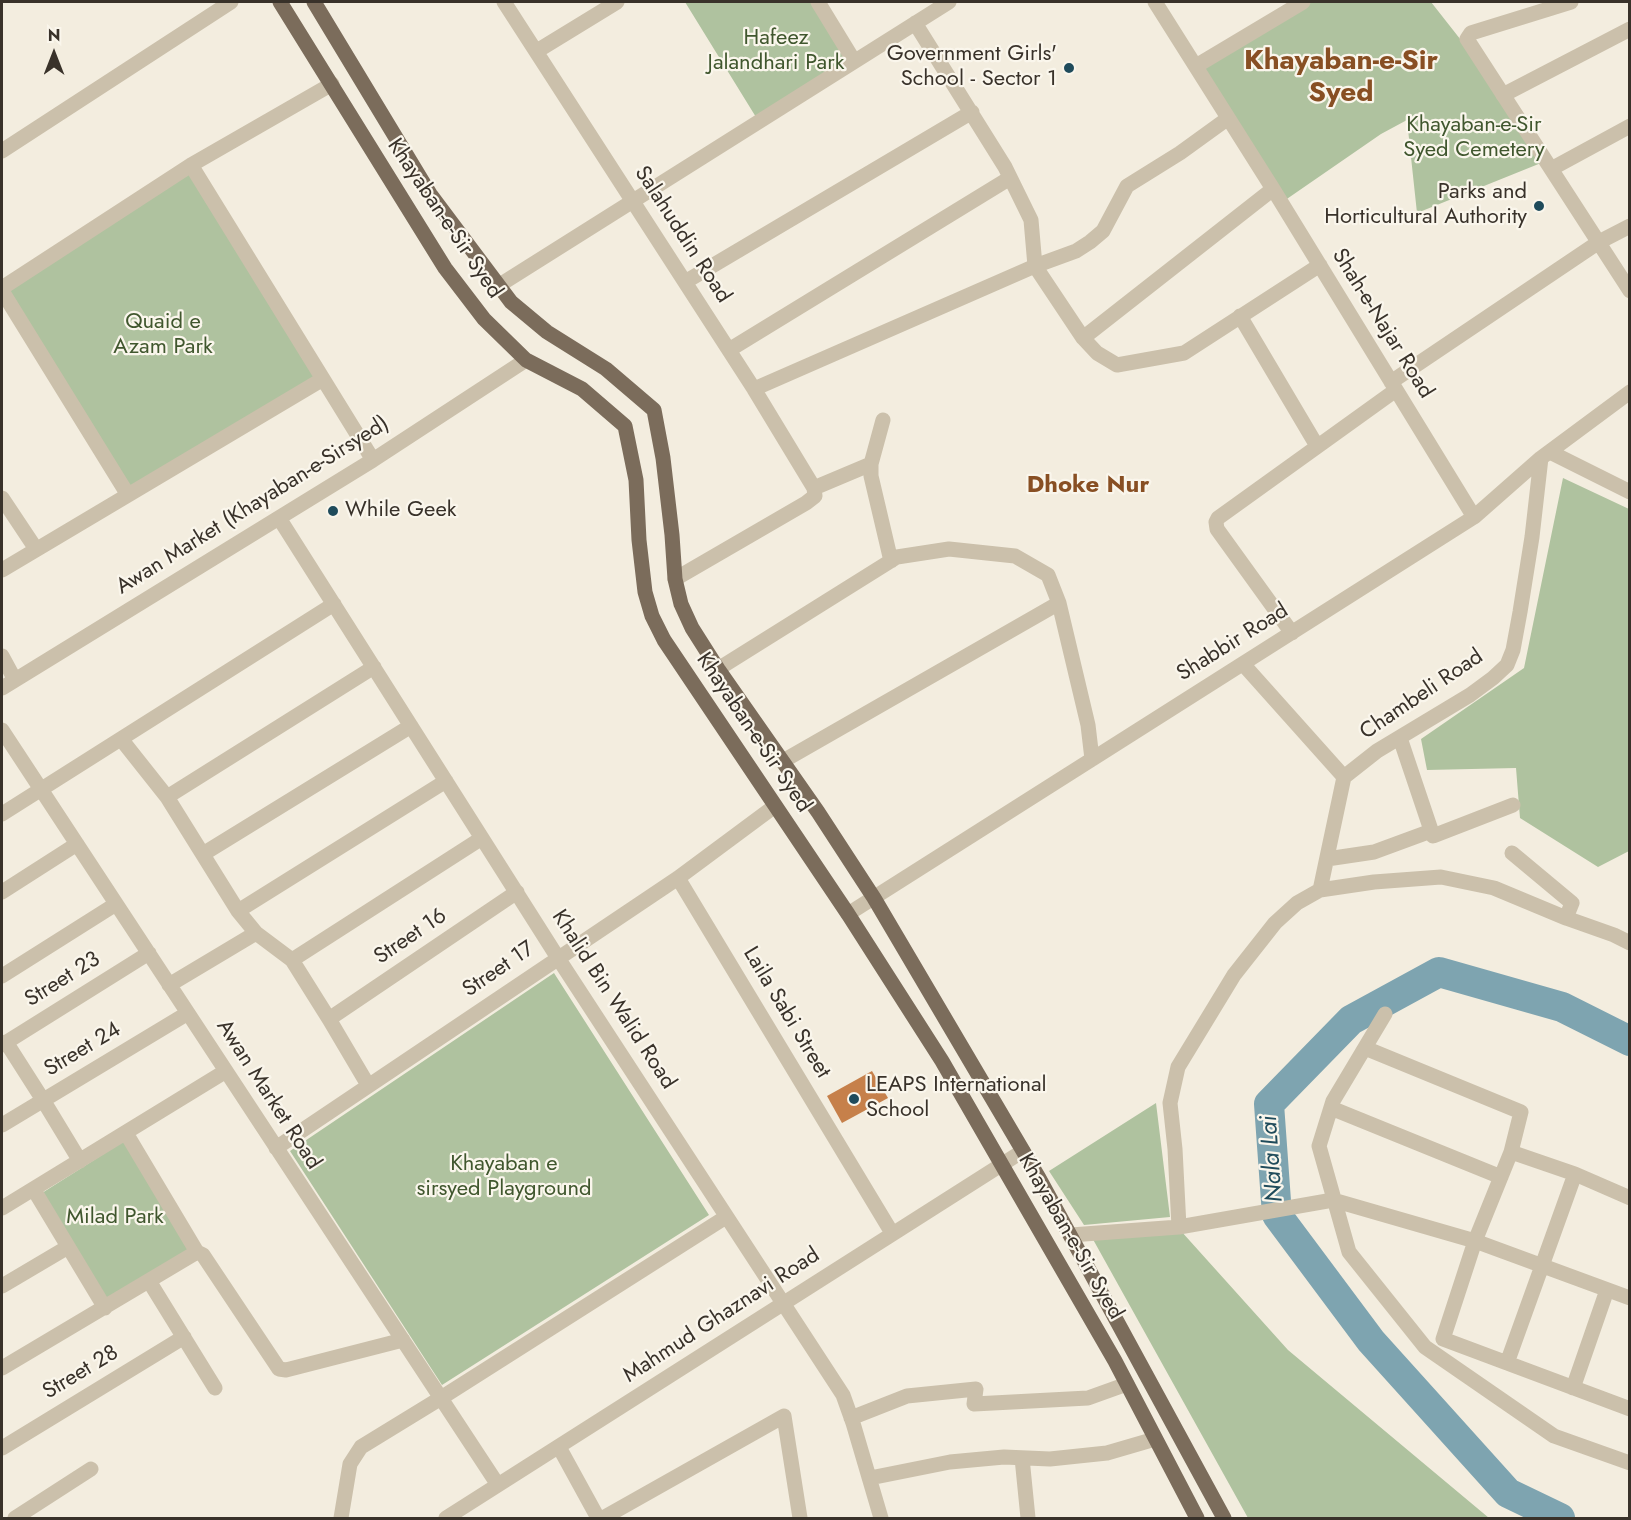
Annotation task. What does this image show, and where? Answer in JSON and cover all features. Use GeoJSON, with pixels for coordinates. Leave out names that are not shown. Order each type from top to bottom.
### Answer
{"type":"FeatureCollection","features":[{"type":"Feature","properties":{"kind":"main road","name":"Khayaban-e-Sir Syed"},"geometry":{"type":"LineString","coordinates":[[280,2],[445,268],[484,319],[526,360],[582,389],[625,426],[636,480],[639,540],[645,592],[652,616],[664,640],[848,914],[942,1062],[1127,1384],[1197,1518]]}},
{"type":"Feature","properties":{"kind":"main road","name":"Khayaban-e-Sir Syed"},"geometry":{"type":"LineString","coordinates":[[314,2],[430,194],[498,286],[512,302],[548,332],[606,369],[654,410],[663,458],[675,579],[681,604],[692,628],[874,897],[1071,1235],[1224,1518]]}},
{"type":"Feature","properties":{"kind":"street"},"geometry":{"type":"LineString","coordinates":[[2,151],[231,2]]}},
{"type":"Feature","properties":{"kind":"street","name":"Salahuddin Road"},"geometry":{"type":"LineString","coordinates":[[504,2],[754,389],[815,492]]}},
{"type":"Feature","properties":{"kind":"street"},"geometry":{"type":"LineString","coordinates":[[537,51],[617,2]]}},
{"type":"Feature","properties":{"kind":"street"},"geometry":{"type":"LineString","coordinates":[[818,2],[854,61]]}},
{"type":"Feature","properties":{"kind":"street"},"geometry":{"type":"LineString","coordinates":[[498,286],[949,2]]}},
{"type":"Feature","properties":{"kind":"street","name":"Shah-e-Najar Road"},"geometry":{"type":"LineString","coordinates":[[1155,2],[1273,189],[1474,517]]}},
{"type":"Feature","properties":{"kind":"street"},"geometry":{"type":"LineString","coordinates":[[1196,66],[1303,2]]}},
{"type":"Feature","properties":{"kind":"street"},"geometry":{"type":"LineString","coordinates":[[1571,2],[1532,8],[1471,33],[1467,39],[1629,291]]}},
{"type":"Feature","properties":{"kind":"street"},"geometry":{"type":"LineString","coordinates":[[915,23],[1000,157],[1031,220],[1035,266],[1083,338],[1097,353],[1117,364],[1184,353],[1320,265]]}},
{"type":"Feature","properties":{"kind":"street"},"geometry":{"type":"LineString","coordinates":[[1503,95],[1629,29]]}},
{"type":"Feature","properties":{"kind":"street"},"geometry":{"type":"LineString","coordinates":[[128,495],[2,290],[191,165],[332,84]]}},
{"type":"Feature","properties":{"kind":"street"},"geometry":{"type":"LineString","coordinates":[[685,282],[972,112]]}},
{"type":"Feature","properties":{"kind":"street"},"geometry":{"type":"LineString","coordinates":[[754,389],[1035,266],[1076,251],[1103,231],[1128,186],[1180,153],[1227,118]]}},
{"type":"Feature","properties":{"kind":"street"},"geometry":{"type":"LineString","coordinates":[[1551,169],[1629,126]]}},
{"type":"Feature","properties":{"kind":"street"},"geometry":{"type":"LineString","coordinates":[[191,165],[373,460]]}},
{"type":"Feature","properties":{"kind":"street"},"geometry":{"type":"LineString","coordinates":[[729,350],[1010,178]]}},
{"type":"Feature","properties":{"kind":"street"},"geometry":{"type":"LineString","coordinates":[[1083,338],[1273,189]]}},
{"type":"Feature","properties":{"kind":"street"},"geometry":{"type":"LineString","coordinates":[[1292,633],[1217,529],[1218,518],[1317,447],[1394,386],[1599,243],[1629,226]]}},
{"type":"Feature","properties":{"kind":"street"},"geometry":{"type":"LineString","coordinates":[[1240,316],[1317,447]]}},
{"type":"Feature","properties":{"kind":"street","name":"Awan Market (Khayaban-e-Sirsyed)"},"geometry":{"type":"LineString","coordinates":[[2,688],[373,460],[526,360]]}},
{"type":"Feature","properties":{"kind":"street"},"geometry":{"type":"LineString","coordinates":[[2,570],[323,379]]}},
{"type":"Feature","properties":{"kind":"street","name":"Shabbir Road"},"geometry":{"type":"LineString","coordinates":[[848,914],[1474,517],[1545,455],[1629,392]]}},
{"type":"Feature","properties":{"kind":"street"},"geometry":{"type":"LineString","coordinates":[[883,420],[870,464],[891,561]]}},
{"type":"Feature","properties":{"kind":"street"},"geometry":{"type":"LineString","coordinates":[[1545,455],[1629,492]]}},
{"type":"Feature","properties":{"kind":"street","name":"Chambeli Road"},"geometry":{"type":"LineString","coordinates":[[1344,777],[1377,751],[1470,695],[1507,665],[1513,650],[1522,602],[1545,455]]}},
{"type":"Feature","properties":{"kind":"street"},"geometry":{"type":"LineString","coordinates":[[675,579],[815,492],[870,464]]}},
{"type":"Feature","properties":{"kind":"street"},"geometry":{"type":"LineString","coordinates":[[2,498],[36,549]]}},
{"type":"Feature","properties":{"kind":"street","name":"Khalid Bin Walid Road"},"geometry":{"type":"LineString","coordinates":[[279,518],[558,958],[782,1305],[843,1395],[881,1518]]}},
{"type":"Feature","properties":{"kind":"street"},"geometry":{"type":"LineString","coordinates":[[718,669],[897,557],[949,549],[1015,556],[1048,575],[1059,603],[1088,724],[1092,759]]}},
{"type":"Feature","properties":{"kind":"street"},"geometry":{"type":"LineString","coordinates":[[783,761],[1059,603]]}},
{"type":"Feature","properties":{"kind":"street"},"geometry":{"type":"LineString","coordinates":[[2,814],[334,604]]}},
{"type":"Feature","properties":{"kind":"street"},"geometry":{"type":"LineString","coordinates":[[2,656],[15,680]]}},
{"type":"Feature","properties":{"kind":"street"},"geometry":{"type":"LineString","coordinates":[[1244,664],[1344,777],[1320,890]]}},
{"type":"Feature","properties":{"kind":"street"},"geometry":{"type":"LineString","coordinates":[[167,797],[374,667]]}},
{"type":"Feature","properties":{"kind":"street"},"geometry":{"type":"LineString","coordinates":[[203,854],[411,726]]}},
{"type":"Feature","properties":{"kind":"street","name":"Awan Market Road"},"geometry":{"type":"LineString","coordinates":[[2,730],[498,1485]]}},
{"type":"Feature","properties":{"kind":"street"},"geometry":{"type":"LineString","coordinates":[[1400,738],[1433,836],[1513,805]]}},
{"type":"Feature","properties":{"kind":"street"},"geometry":{"type":"LineString","coordinates":[[121,739],[167,797],[238,911],[256,933],[292,960],[368,1085]]}},
{"type":"Feature","properties":{"kind":"street"},"geometry":{"type":"LineString","coordinates":[[238,911],[446,781]]}},
{"type":"Feature","properties":{"kind":"street","name":"Street 17"},"geometry":{"type":"LineString","coordinates":[[276,1148],[678,878],[775,806]]}},
{"type":"Feature","properties":{"kind":"street"},"geometry":{"type":"LineString","coordinates":[[1327,859],[1374,852],[1431,831]]}},
{"type":"Feature","properties":{"kind":"street"},"geometry":{"type":"LineString","coordinates":[[292,960],[482,838]]}},
{"type":"Feature","properties":{"kind":"street"},"geometry":{"type":"LineString","coordinates":[[2,892],[77,844]]}},
{"type":"Feature","properties":{"kind":"street"},"geometry":{"type":"LineString","coordinates":[[1512,853],[1572,903],[1566,918]]}},
{"type":"Feature","properties":{"kind":"street"},"geometry":{"type":"LineString","coordinates":[[1184,1226],[1170,1103],[1178,1067],[1234,975],[1275,923],[1297,903],[1320,890],[1374,882],[1441,877],[1494,888],[1566,918],[1614,934],[1629,943]]}},
{"type":"Feature","properties":{"kind":"street","name":"Laila Sabi Street"},"geometry":{"type":"LineString","coordinates":[[678,878],[892,1233]]}},
{"type":"Feature","properties":{"kind":"street","name":"Street 16"},"geometry":{"type":"LineString","coordinates":[[329,1019],[517,892]]}},
{"type":"Feature","properties":{"kind":"street"},"geometry":{"type":"LineString","coordinates":[[2,976],[116,904]]}},
{"type":"Feature","properties":{"kind":"street"},"geometry":{"type":"LineString","coordinates":[[1614,934],[1629,925]]}},
{"type":"Feature","properties":{"kind":"street"},"geometry":{"type":"LineString","coordinates":[[169,985],[256,933]]}},
{"type":"Feature","properties":{"kind":"street","name":"Street 23"},"geometry":{"type":"LineString","coordinates":[[4,1044],[149,953]]}},
{"type":"Feature","properties":{"kind":"street","name":"Street 24"},"geometry":{"type":"LineString","coordinates":[[2,1125],[188,1013]]}},
{"type":"Feature","properties":{"kind":"street"},"geometry":{"type":"LineString","coordinates":[[1385,1014],[1331,1108],[1319,1146],[1326,1201],[1349,1252],[1425,1347],[1554,1436],[1629,1463]]}},
{"type":"Feature","properties":{"kind":"street"},"geometry":{"type":"LineString","coordinates":[[4,1044],[43,1100],[80,1161]]}},
{"type":"Feature","properties":{"kind":"street"},"geometry":{"type":"LineString","coordinates":[[1365,1048],[1521,1112],[1511,1152],[1475,1241],[1443,1339],[1629,1409]]}},
{"type":"Feature","properties":{"kind":"street"},"geometry":{"type":"LineString","coordinates":[[2,1208],[226,1071]]}},
{"type":"Feature","properties":{"kind":"street"},"geometry":{"type":"LineString","coordinates":[[1331,1108],[1501,1177]]}},
{"type":"Feature","properties":{"kind":"street"},"geometry":{"type":"LineString","coordinates":[[126,1132],[197,1252],[203,1255],[279,1369],[286,1370],[403,1340]]}},
{"type":"Feature","properties":{"kind":"street","name":"Mahmud Ghaznavi Road"},"geometry":{"type":"LineString","coordinates":[[446,1518],[1023,1151]]}},
{"type":"Feature","properties":{"kind":"street"},"geometry":{"type":"LineString","coordinates":[[1511,1152],[1575,1174],[1629,1198]]}},
{"type":"Feature","properties":{"kind":"street"},"geometry":{"type":"LineString","coordinates":[[1507,1363],[1575,1174]]}},
{"type":"Feature","properties":{"kind":"street"},"geometry":{"type":"LineString","coordinates":[[33,1190],[105,1308]]}},
{"type":"Feature","properties":{"kind":"street"},"geometry":{"type":"LineString","coordinates":[[1071,1235],[1184,1226],[1326,1201],[1475,1241],[1629,1298]]}},
{"type":"Feature","properties":{"kind":"street"},"geometry":{"type":"LineString","coordinates":[[341,1518],[350,1464],[361,1447],[726,1217]]}},
{"type":"Feature","properties":{"kind":"street"},"geometry":{"type":"LineString","coordinates":[[2,1286],[68,1247]]}},
{"type":"Feature","properties":{"kind":"street"},"geometry":{"type":"LineString","coordinates":[[2,1368],[197,1252]]}},
{"type":"Feature","properties":{"kind":"street"},"geometry":{"type":"LineString","coordinates":[[149,1281],[215,1388]]}},
{"type":"Feature","properties":{"kind":"street"},"geometry":{"type":"LineString","coordinates":[[1573,1388],[1608,1290]]}},
{"type":"Feature","properties":{"kind":"street","name":"Street 28"},"geometry":{"type":"LineString","coordinates":[[2,1448],[184,1337]]}},
{"type":"Feature","properties":{"kind":"street"},"geometry":{"type":"LineString","coordinates":[[851,1418],[907,1396],[976,1389],[974,1404],[1088,1398],[1127,1384]]}},
{"type":"Feature","properties":{"kind":"street"},"geometry":{"type":"LineString","coordinates":[[559,1447],[600,1518],[784,1416],[800,1518]]}},
{"type":"Feature","properties":{"kind":"street"},"geometry":{"type":"LineString","coordinates":[[870,1478],[950,1462],[1004,1458],[1050,1459],[1107,1453],[1155,1439]]}},
{"type":"Feature","properties":{"kind":"street"},"geometry":{"type":"LineString","coordinates":[[1022,1458],[1028,1518]]}},
{"type":"Feature","properties":{"kind":"street"},"geometry":{"type":"LineString","coordinates":[[15,1518],[91,1469]]}},
{"type":"Feature","properties":{"kind":"green space","name":"Hafeez Jalandhari Park"},"geometry":{"type":"Polygon","coordinates":[[[685,2],[818,2],[854,61],[759,122],[685,2]]]}},
{"type":"Feature","properties":{"kind":"green space","name":"Khayaban-e-Sir Syed Cemetery"},"geometry":{"type":"Polygon","coordinates":[[[1305,2],[1431,2],[1490,77],[1546,161],[1417,213],[1407,120],[1381,134],[1281,203],[1196,66],[1305,2]]]}},
{"type":"Feature","properties":{"kind":"green space","name":"Quaid e Azam Park"},"geometry":{"type":"Polygon","coordinates":[[[191,165],[323,379],[128,495],[2,288],[191,165]]]}},
{"type":"Feature","properties":{"kind":"green space"},"geometry":{"type":"Polygon","coordinates":[[[1563,478],[1629,509],[1629,851],[1598,867],[1520,818],[1516,768],[1427,770],[1421,739],[1524,668],[1563,478]]]}},
{"type":"Feature","properties":{"kind":"green space","name":"Khayaban e sirsyed Playground"},"geometry":{"type":"Polygon","coordinates":[[[554,973],[709,1215],[442,1385],[290,1151],[554,973]]]}},
{"type":"Feature","properties":{"kind":"green space"},"geometry":{"type":"Polygon","coordinates":[[[1156,1103],[1170,1217],[1084,1225],[1049,1171],[1156,1103]]]}},
{"type":"Feature","properties":{"kind":"green space","name":"Milad Park"},"geometry":{"type":"Polygon","coordinates":[[[124,1141],[192,1250],[108,1300],[42,1193],[124,1141]]]}},
{"type":"Feature","properties":{"kind":"green space"},"geometry":{"type":"Polygon","coordinates":[[[1181,1231],[1288,1350],[1489,1518],[1248,1518],[1090,1234],[1181,1231]]]}},
{"type":"Feature","properties":{"kind":"building"},"geometry":{"type":"Polygon","coordinates":[[[872,1071],[888,1098],[842,1123],[827,1096],[872,1071]]]}},
{"type":"Feature","properties":{"kind":"waterway","name":"Nala Lai"},"geometry":{"type":"LineString","coordinates":[[1560,1518],[1508,1493],[1371,1341],[1277,1215],[1269,1104],[1351,1020],[1439,972],[1562,1007],[1630,1041]]}},
{"type":"Feature","properties":{"kind":"place","name":"Government Girls' School - Sector 1"},"geometry":{"type":"Point","coordinates":[1069,68]}},
{"type":"Feature","properties":{"kind":"place","name":"Parks and Horticultural Authority"},"geometry":{"type":"Point","coordinates":[1539,206]}},
{"type":"Feature","properties":{"kind":"place","name":"While Geek"},"geometry":{"type":"Point","coordinates":[333,511]}},
{"type":"Feature","properties":{"kind":"place","name":"LEAPS International School"},"geometry":{"type":"Point","coordinates":[854,1099]}},
{"type":"Feature","properties":{"kind":"district","name":"Khayaban-e-Sir Syed"},"geometry":{"type":"Point","coordinates":[1341,78]}},
{"type":"Feature","properties":{"kind":"district","name":"Dhoke Nur"},"geometry":{"type":"Point","coordinates":[1088,486]}}]}
